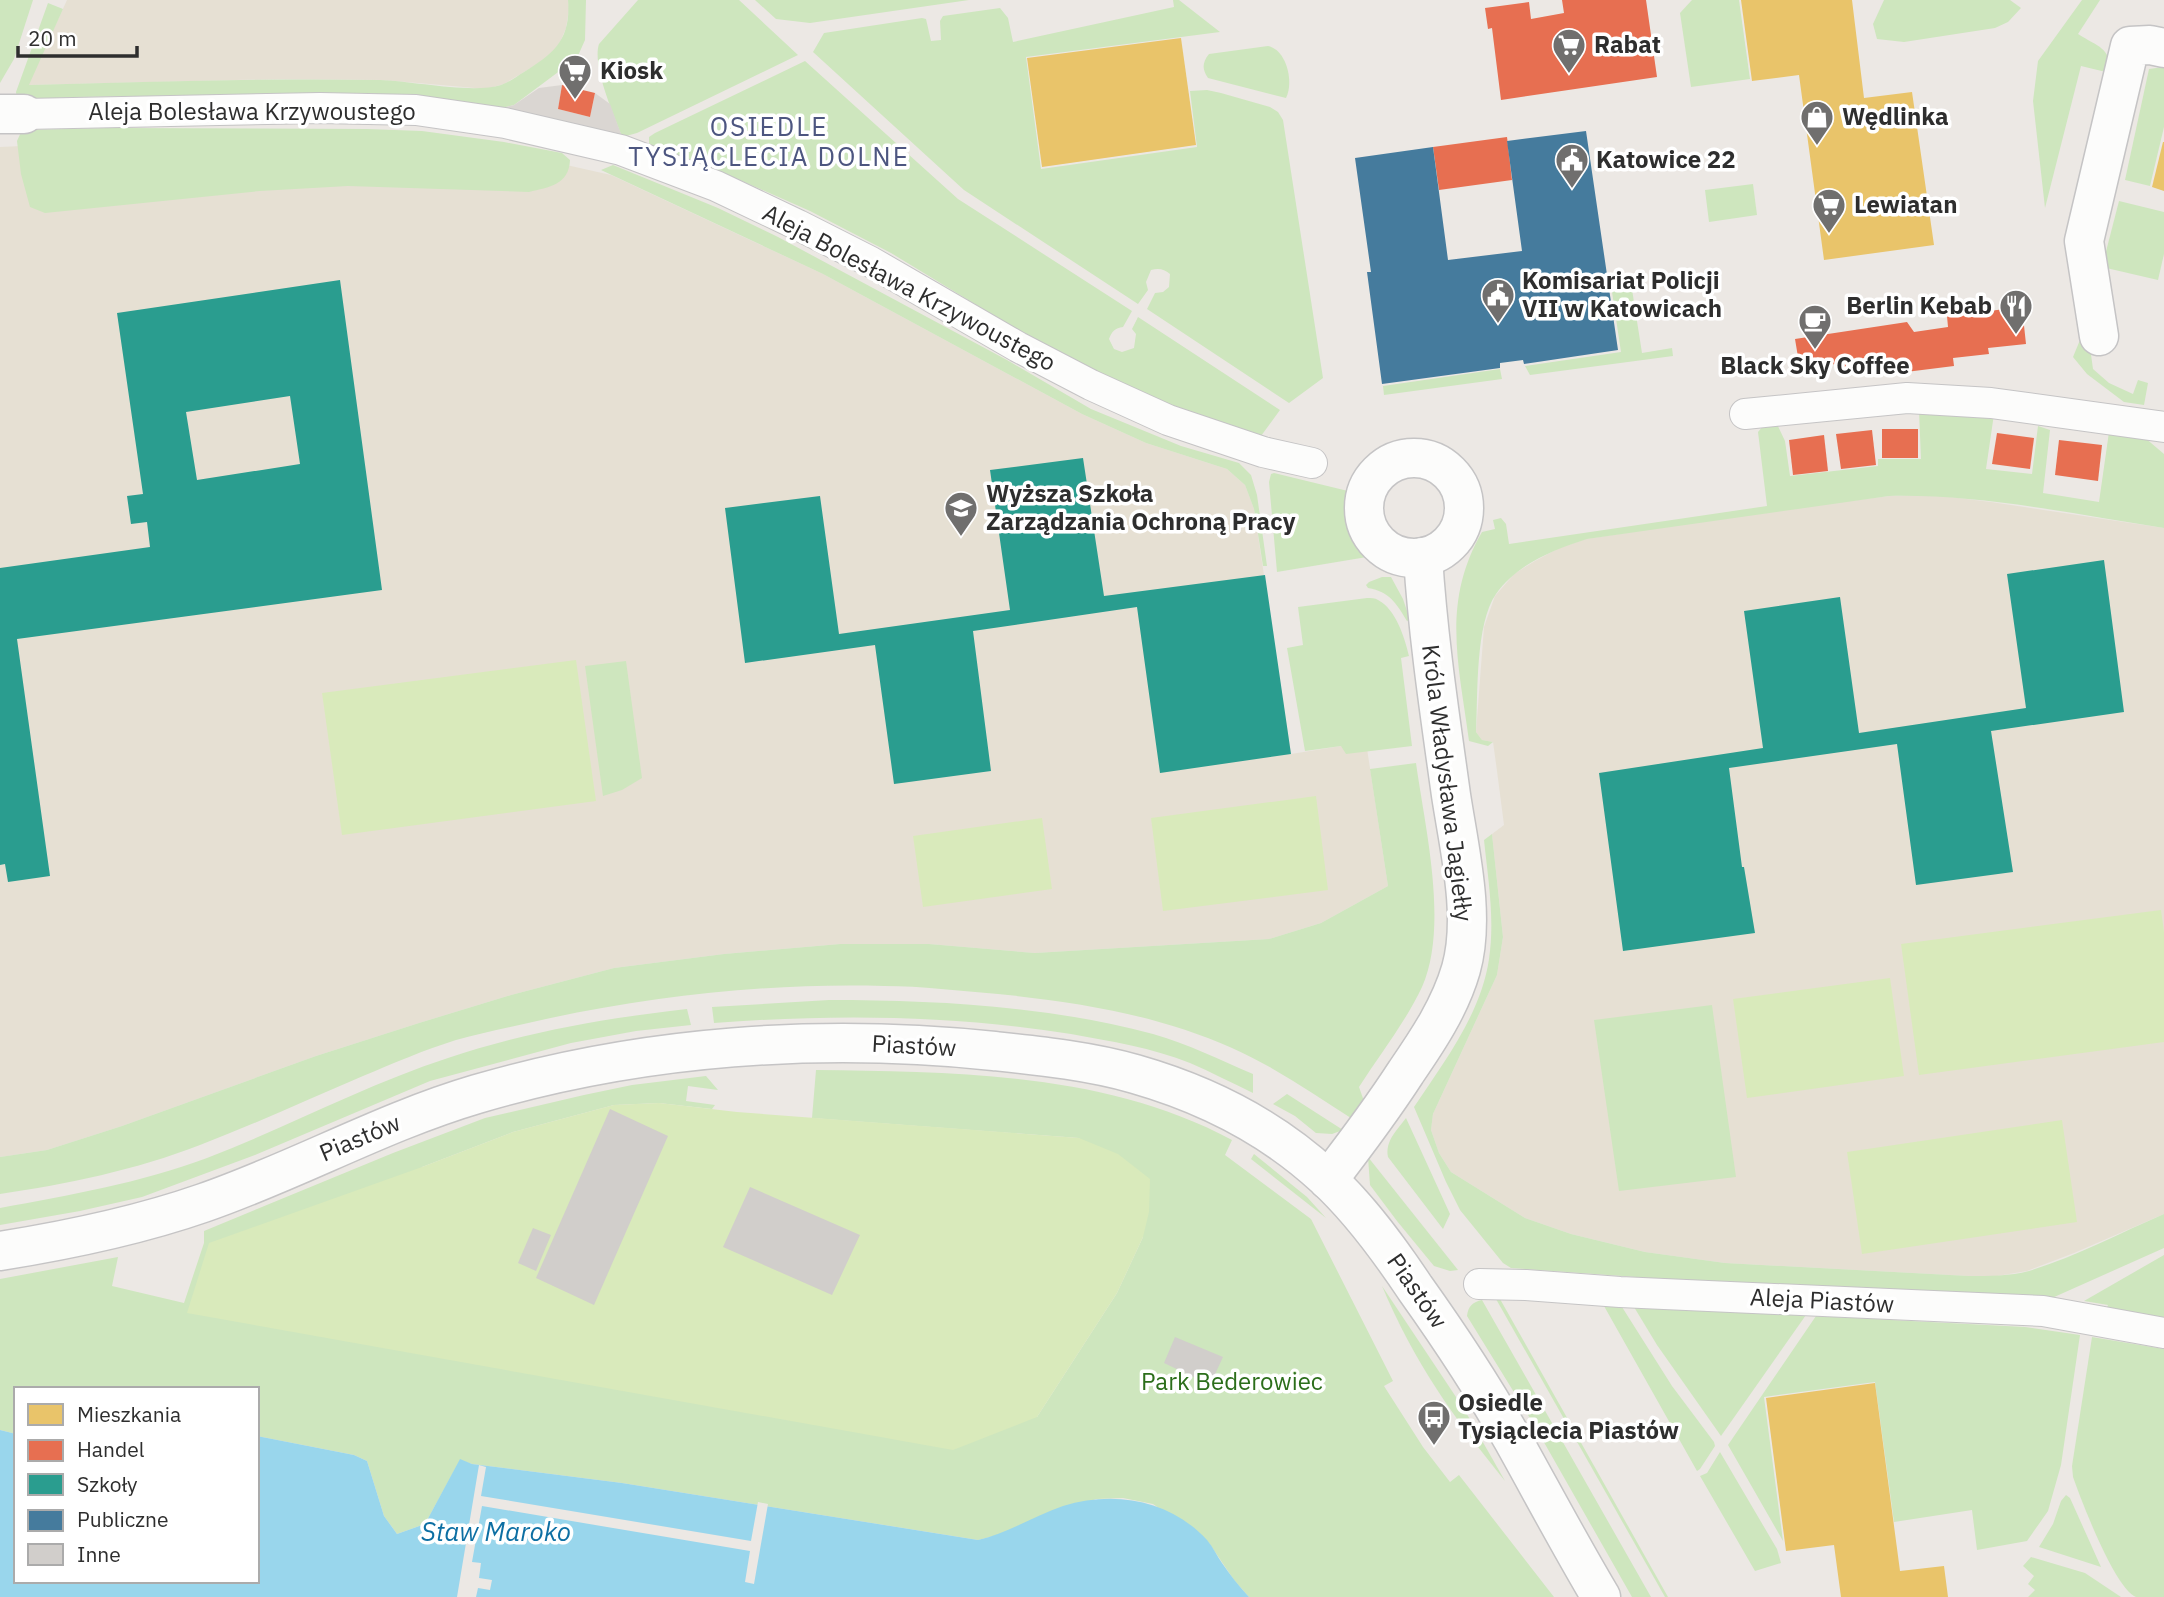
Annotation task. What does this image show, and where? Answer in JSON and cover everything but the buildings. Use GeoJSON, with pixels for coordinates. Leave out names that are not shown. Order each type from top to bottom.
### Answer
{"type":"FeatureCollection","features":[{"type":"Feature","properties":{"kind":"street"},"geometry":{"type":"LineString","coordinates":[[2099,337],[2084,241],[2130,46],[2159,39]]}},
{"type":"Feature","properties":{"kind":"street","name":"Aleja Bolesława Krzywoustego"},"geometry":{"type":"LineString","coordinates":[[12,114],[320,108],[416,110],[517,125],[621,150],[716,186],[810,231],[872,262],[1007,341],[1091,385],[1168,420],[1263,452],[1312,463]]}},
{"type":"Feature","properties":{"kind":"street"},"geometry":{"type":"LineString","coordinates":[[1745,414],[1907,398],[1992,402],[2164,427]]}},
{"type":"Feature","properties":{"kind":"street","name":"Króla Władysława Jagiełły"},"geometry":{"type":"LineString","coordinates":[[1328,1180],[1430,1037],[1461,969],[1465,945],[1464,887],[1429,635],[1423,557]]}},
{"type":"Feature","properties":{"kind":"street","name":"Piastów"},"geometry":{"type":"LineString","coordinates":[[0,1251],[146,1222],[207,1202],[413,1116],[476,1095],[541,1077],[652,1055],[741,1047],[896,1044],[1022,1054],[1135,1073],[1195,1095],[1254,1123],[1284,1143],[1328,1180],[1390,1252],[1464,1359],[1601,1597]]}},
{"type":"Feature","properties":{"kind":"street","name":"Aleja Piastów"},"geometry":{"type":"LineString","coordinates":[[1479,1284],[2043,1311],[2164,1332]]}},
{"type":"Feature","properties":{"kind":"shaded area"},"geometry":{"type":"Polygon","coordinates":[[[67,0],[568,0],[569,9],[566,28],[558,47],[539,63],[504,84],[486,89],[384,80],[282,79],[28,85],[67,0]]]}},
{"type":"Feature","properties":{"kind":"shaded area"},"geometry":{"type":"Polygon","coordinates":[[[562,85],[558,109],[590,117],[595,93],[610,104],[621,134],[502,108],[514,105],[539,88],[562,85]]]}},
{"type":"Feature","properties":{"kind":"shaded area"},"geometry":{"type":"Polygon","coordinates":[[[89,143],[522,155],[611,175],[823,274],[1082,414],[1146,443],[1227,469],[1245,485],[1254,509],[1291,754],[1366,742],[1388,886],[1321,923],[1269,939],[1035,953],[929,944],[840,944],[724,954],[614,968],[511,995],[316,1056],[47,1150],[0,1157],[0,147],[89,143]]]}},
{"type":"Feature","properties":{"kind":"shaded area"},"geometry":{"type":"Polygon","coordinates":[[[1934,495],[2164,528],[2164,1214],[2027,1271],[1997,1276],[1725,1263],[1645,1252],[1571,1234],[1525,1218],[1451,1172],[1439,1153],[1431,1130],[1433,1114],[1497,975],[1503,937],[1492,834],[1504,825],[1497,771],[1493,742],[1482,740],[1476,732],[1484,627],[1495,596],[1514,574],[1559,548],[1586,539],[1889,496],[1934,495]]]}},
{"type":"Feature","properties":{"kind":"green space"},"geometry":{"type":"Polygon","coordinates":[[[0,0],[33,0],[14,59],[0,83],[0,0]]]}},
{"type":"Feature","properties":{"kind":"green space"},"geometry":{"type":"Polygon","coordinates":[[[568,0],[586,0],[585,40],[577,58],[514,105],[502,108],[369,93],[17,100],[16,92],[48,3],[63,9],[29,85],[380,80],[475,88],[501,85],[535,65],[552,51],[564,35],[568,0]]]}},
{"type":"Feature","properties":{"kind":"green space"},"geometry":{"type":"Polygon","coordinates":[[[638,0],[739,0],[798,55],[626,136],[621,134],[609,102],[598,64],[598,53],[599,44],[638,0]]]}},
{"type":"Feature","properties":{"kind":"green space"},"geometry":{"type":"Polygon","coordinates":[[[755,0],[969,0],[810,23],[776,19],[755,0]]]}},
{"type":"Feature","properties":{"kind":"green space"},"geometry":{"type":"Polygon","coordinates":[[[1173,0],[1179,0],[1220,32],[1026,57],[1041,169],[1197,147],[1190,91],[1221,93],[1270,107],[1278,112],[1283,120],[1323,378],[1289,403],[1147,309],[1155,293],[1163,292],[1169,287],[1168,272],[1161,269],[1151,270],[1146,282],[1148,290],[1138,304],[964,190],[813,52],[824,33],[922,18],[926,19],[931,41],[941,40],[940,21],[943,16],[1000,8],[1008,18],[1013,42],[1174,7],[1173,0]]]}},
{"type":"Feature","properties":{"kind":"green space"},"geometry":{"type":"Polygon","coordinates":[[[1692,0],[1739,0],[1750,79],[1691,87],[1680,13],[1692,0]]]}},
{"type":"Feature","properties":{"kind":"green space"},"geometry":{"type":"Polygon","coordinates":[[[1884,0],[2010,0],[2021,8],[2008,22],[1995,28],[1904,42],[1877,39],[1873,24],[1884,0]]]}},
{"type":"Feature","properties":{"kind":"green space"},"geometry":{"type":"Polygon","coordinates":[[[2082,0],[2100,0],[2078,34],[2106,53],[2110,73],[2081,66],[2045,208],[2033,101],[2038,61],[2082,0]]]}},
{"type":"Feature","properties":{"kind":"green space"},"geometry":{"type":"Polygon","coordinates":[[[1268,46],[1280,54],[1287,68],[1289,84],[1286,98],[1208,78],[1205,72],[1204,63],[1209,54],[1268,46]]]}},
{"type":"Feature","properties":{"kind":"green space"},"geometry":{"type":"Polygon","coordinates":[[[805,61],[958,199],[1132,311],[1123,327],[1116,329],[1110,336],[1114,349],[1122,352],[1134,348],[1136,334],[1132,329],[1138,317],[1280,410],[1261,436],[1179,410],[1054,352],[891,253],[810,211],[715,169],[649,144],[649,137],[655,133],[805,61]]]}},
{"type":"Feature","properties":{"kind":"green space"},"geometry":{"type":"Polygon","coordinates":[[[2164,67],[2164,127],[2150,186],[2125,180],[2149,69],[2164,67]]]}},
{"type":"Feature","properties":{"kind":"green space"},"geometry":{"type":"Polygon","coordinates":[[[109,128],[422,131],[562,153],[570,160],[562,180],[529,192],[348,186],[260,191],[45,213],[30,207],[21,174],[17,141],[22,130],[109,128]]]}},
{"type":"Feature","properties":{"kind":"green space"},"geometry":{"type":"Polygon","coordinates":[[[613,165],[718,208],[778,237],[1007,360],[1091,409],[1181,446],[1239,463],[1251,475],[1257,495],[1267,566],[1263,566],[1254,509],[1245,485],[1227,469],[1146,443],[1082,414],[823,274],[601,170],[613,165]]]}},
{"type":"Feature","properties":{"kind":"green space"},"geometry":{"type":"Polygon","coordinates":[[[1753,184],[1757,215],[1709,222],[1705,190],[1753,184]]]}},
{"type":"Feature","properties":{"kind":"green space"},"geometry":{"type":"Polygon","coordinates":[[[2119,201],[2164,212],[2164,254],[2158,280],[2102,267],[2119,201]]]}},
{"type":"Feature","properties":{"kind":"green space"},"geometry":{"type":"Polygon","coordinates":[[[1631,283],[1642,353],[1672,348],[1673,356],[1530,375],[1525,366],[1621,352],[1612,292],[1631,283]]]}},
{"type":"Feature","properties":{"kind":"green space"},"geometry":{"type":"Polygon","coordinates":[[[2076,291],[2085,311],[2093,369],[2109,383],[2133,394],[2138,380],[2148,383],[2144,405],[2124,402],[2087,374],[2073,357],[2080,340],[2076,291]]]}},
{"type":"Feature","properties":{"kind":"green space"},"geometry":{"type":"Polygon","coordinates":[[[1500,369],[1502,379],[1384,395],[1383,386],[1500,369]]]}},
{"type":"Feature","properties":{"kind":"green space"},"geometry":{"type":"Polygon","coordinates":[[[1919,411],[1994,414],[1986,469],[2032,474],[2038,426],[2050,430],[2043,493],[2099,502],[2109,432],[2144,437],[2164,454],[2164,528],[1958,498],[1889,496],[1587,539],[1549,553],[1525,566],[1496,594],[1489,607],[1481,641],[1476,732],[1482,740],[1493,742],[1488,746],[1469,741],[1458,660],[1457,609],[1469,558],[1482,532],[1495,529],[1493,520],[1501,518],[1506,524],[1509,544],[1767,506],[1758,432],[1763,426],[1777,424],[1785,441],[1790,476],[1878,466],[1878,459],[1921,459],[1919,411]]]}},
{"type":"Feature","properties":{"kind":"green space"},"geometry":{"type":"Polygon","coordinates":[[[1271,474],[1348,491],[1354,526],[1361,541],[1373,556],[1277,572],[1269,482],[1271,474]]]}},
{"type":"Feature","properties":{"kind":"green space"},"geometry":{"type":"Polygon","coordinates":[[[1382,577],[1391,577],[1410,620],[1407,621],[1387,595],[1366,585],[1382,577]]]}},
{"type":"Feature","properties":{"kind":"green space"},"geometry":{"type":"Polygon","coordinates":[[[1377,599],[1390,610],[1405,641],[1409,656],[1401,658],[1412,746],[1346,754],[1341,746],[1305,751],[1287,648],[1303,645],[1298,607],[1377,599]]]}},
{"type":"Feature","properties":{"kind":"green space"},"geometry":{"type":"Polygon","coordinates":[[[576,660],[596,801],[342,835],[322,693],[576,660]]]}},
{"type":"Feature","properties":{"kind":"green space"},"geometry":{"type":"Polygon","coordinates":[[[626,661],[642,778],[622,790],[603,796],[585,666],[626,661]]]}},
{"type":"Feature","properties":{"kind":"green space"},"geometry":{"type":"Polygon","coordinates":[[[1416,763],[1432,876],[1434,935],[1430,963],[1422,987],[1408,1013],[1359,1087],[1365,1104],[1354,1120],[1279,1073],[1232,1048],[1175,1027],[1117,1012],[1028,997],[912,987],[757,989],[630,1003],[456,1040],[176,1154],[101,1175],[0,1194],[0,1157],[47,1150],[316,1056],[511,995],[614,968],[724,954],[840,944],[929,944],[1035,953],[1269,939],[1321,923],[1388,886],[1370,769],[1416,763]]]}},
{"type":"Feature","properties":{"kind":"green space"},"geometry":{"type":"Polygon","coordinates":[[[1316,796],[1328,890],[1163,911],[1151,818],[1316,796]]]}},
{"type":"Feature","properties":{"kind":"green space"},"geometry":{"type":"Polygon","coordinates":[[[1042,818],[1052,889],[923,907],[913,836],[1042,818]]]}},
{"type":"Feature","properties":{"kind":"green space"},"geometry":{"type":"Polygon","coordinates":[[[1492,834],[1503,937],[1497,975],[1433,1114],[1431,1130],[1439,1153],[1451,1172],[1525,1218],[1571,1234],[1645,1252],[1725,1263],[1969,1276],[2007,1275],[2029,1271],[2080,1252],[2164,1214],[2164,1248],[2052,1298],[1664,1279],[1511,1268],[1503,1263],[1460,1210],[1414,1107],[1460,1037],[1485,979],[1491,929],[1484,840],[1492,834]]]}},
{"type":"Feature","properties":{"kind":"green space"},"geometry":{"type":"Polygon","coordinates":[[[2161,910],[2164,932],[2164,1042],[1919,1075],[1901,944],[2161,910]]]}},
{"type":"Feature","properties":{"kind":"green space"},"geometry":{"type":"Polygon","coordinates":[[[1890,978],[1904,1076],[1747,1098],[1733,999],[1890,978]]]}},
{"type":"Feature","properties":{"kind":"green space"},"geometry":{"type":"Polygon","coordinates":[[[829,1000],[951,1003],[1033,1011],[1114,1024],[1179,1042],[1253,1074],[1253,1093],[1190,1063],[1161,1053],[1101,1039],[1026,1028],[893,1018],[804,1018],[714,1023],[712,1007],[829,1000]]]}},
{"type":"Feature","properties":{"kind":"green space"},"geometry":{"type":"Polygon","coordinates":[[[1712,1005],[1736,1177],[1619,1191],[1594,1020],[1712,1005]]]}},
{"type":"Feature","properties":{"kind":"green space"},"geometry":{"type":"Polygon","coordinates":[[[687,1009],[691,1025],[636,1031],[571,1043],[430,1081],[255,1155],[142,1197],[0,1225],[0,1208],[105,1188],[182,1167],[417,1069],[477,1049],[566,1027],[687,1009]]]}},
{"type":"Feature","properties":{"kind":"green space","name":"Park Bederowiec"},"geometry":{"type":"Polygon","coordinates":[[[816,1070],[922,1072],[1029,1080],[1082,1088],[1184,1118],[1232,1140],[1225,1155],[1311,1219],[1393,1381],[1384,1386],[1423,1447],[1450,1482],[1459,1475],[1554,1597],[1249,1597],[1209,1543],[1153,1504],[1123,1498],[1096,1499],[978,1540],[622,1483],[472,1464],[460,1460],[425,1524],[397,1534],[384,1516],[367,1461],[354,1455],[259,1436],[259,1387],[14,1387],[14,1434],[0,1430],[0,1279],[118,1257],[112,1286],[184,1303],[204,1243],[204,1231],[485,1118],[632,1085],[706,1076],[718,1090],[688,1086],[686,1101],[715,1105],[712,1109],[659,1103],[614,1105],[513,1132],[422,1167],[1037,1417],[1117,1293],[1143,1237],[1079,1138],[812,1118],[816,1070]]]}},
{"type":"Feature","properties":{"kind":"green space"},"geometry":{"type":"Polygon","coordinates":[[[1287,1094],[1343,1130],[1332,1134],[1316,1133],[1295,1116],[1273,1104],[1287,1094]]]}},
{"type":"Feature","properties":{"kind":"green space"},"geometry":{"type":"Polygon","coordinates":[[[659,1103],[737,1112],[1079,1138],[1118,1154],[1150,1179],[1149,1212],[1143,1237],[1117,1293],[1037,1417],[953,1450],[187,1313],[209,1243],[513,1132],[614,1105],[659,1103]]]}},
{"type":"Feature","properties":{"kind":"green space"},"geometry":{"type":"Polygon","coordinates":[[[1406,1118],[1450,1214],[1443,1229],[1388,1157],[1390,1141],[1406,1118]]]}},
{"type":"Feature","properties":{"kind":"green space"},"geometry":{"type":"Polygon","coordinates":[[[2062,1120],[2077,1222],[1862,1254],[1847,1152],[2062,1120]]]}},
{"type":"Feature","properties":{"kind":"green space"},"geometry":{"type":"Polygon","coordinates":[[[1254,1154],[1307,1197],[1326,1218],[1251,1159],[1254,1154]]]}},
{"type":"Feature","properties":{"kind":"green space"},"geometry":{"type":"Polygon","coordinates":[[[1368,1157],[1458,1270],[1450,1271],[1434,1266],[1397,1221],[1370,1185],[1368,1157]]]}},
{"type":"Feature","properties":{"kind":"green space"},"geometry":{"type":"Polygon","coordinates":[[[2164,1255],[2164,1318],[2084,1301],[2164,1255]]]}},
{"type":"Feature","properties":{"kind":"green space"},"geometry":{"type":"Polygon","coordinates":[[[1382,1286],[1464,1409],[1505,1481],[1436,1388],[1407,1340],[1382,1286]]]}},
{"type":"Feature","properties":{"kind":"green space"},"geometry":{"type":"Polygon","coordinates":[[[1496,1299],[1500,1299],[1668,1597],[1665,1597],[1496,1299]]]}},
{"type":"Feature","properties":{"kind":"green space"},"geometry":{"type":"Polygon","coordinates":[[[1482,1300],[1651,1597],[1632,1597],[1533,1423],[1467,1316],[1472,1305],[1482,1300]]]}},
{"type":"Feature","properties":{"kind":"green space"},"geometry":{"type":"Polygon","coordinates":[[[1604,1306],[1622,1307],[1672,1386],[1714,1442],[1715,1446],[1697,1471],[1604,1306]]]}},
{"type":"Feature","properties":{"kind":"green space"},"geometry":{"type":"Polygon","coordinates":[[[1634,1307],[1806,1315],[1721,1436],[1657,1345],[1634,1307]]]}},
{"type":"Feature","properties":{"kind":"green space"},"geometry":{"type":"Polygon","coordinates":[[[1816,1316],[2025,1327],[2080,1335],[2061,1465],[2048,1511],[2027,1541],[1977,1550],[1972,1510],[1894,1522],[1875,1382],[1764,1397],[1783,1541],[1728,1445],[1816,1316]]]}},
{"type":"Feature","properties":{"kind":"green space"},"geometry":{"type":"Polygon","coordinates":[[[2092,1337],[2164,1349],[2164,1597],[2136,1597],[2118,1578],[2100,1543],[2073,1477],[2072,1466],[2092,1337]]]}},
{"type":"Feature","properties":{"kind":"green space"},"geometry":{"type":"Polygon","coordinates":[[[1720,1452],[1777,1549],[1781,1563],[1755,1571],[1700,1476],[1707,1473],[1720,1452]]]}},
{"type":"Feature","properties":{"kind":"green space"},"geometry":{"type":"Polygon","coordinates":[[[2066,1495],[2070,1498],[2101,1567],[2039,1547],[2066,1495]]]}},
{"type":"Feature","properties":{"kind":"green space"},"geometry":{"type":"Polygon","coordinates":[[[2031,1557],[2085,1573],[2121,1597],[2028,1597],[2035,1590],[2028,1584],[2034,1576],[2023,1566],[2031,1557]]]}},
{"type":"Feature","properties":{"kind":"water","name":"Staw Maroko"},"geometry":{"type":"Polygon","coordinates":[[[0,1430],[14,1434],[14,1583],[259,1583],[259,1436],[354,1455],[367,1461],[384,1516],[397,1534],[425,1524],[460,1459],[472,1464],[622,1483],[978,1540],[1063,1506],[1083,1501],[1122,1499],[1141,1502],[1159,1507],[1192,1526],[1207,1540],[1249,1597],[0,1597],[0,1430]]]}},
{"type":"Feature","properties":{"kind":"pier"},"geometry":{"type":"Polygon","coordinates":[[[479,1465],[486,1467],[481,1496],[751,1541],[758,1502],[768,1504],[754,1584],[745,1582],[750,1551],[482,1506],[472,1562],[481,1563],[479,1578],[492,1580],[490,1590],[478,1588],[476,1597],[457,1597],[479,1465]]]}},
{"type":"Feature","properties":{"kind":"place","name":"Rabat"},"geometry":{"type":"Point","coordinates":[1569,75]}},
{"type":"Feature","properties":{"kind":"place","name":"Kiosk"},"geometry":{"type":"Point","coordinates":[575,101]}},
{"type":"Feature","properties":{"kind":"place","name":"Wędlinka"},"geometry":{"type":"Point","coordinates":[1817,147]}},
{"type":"Feature","properties":{"kind":"place","name":"Katowice 22"},"geometry":{"type":"Point","coordinates":[1572,190]}},
{"type":"Feature","properties":{"kind":"place","name":"Lewiatan"},"geometry":{"type":"Point","coordinates":[1829,235]}},
{"type":"Feature","properties":{"kind":"place","name":"Komisariat Policji VII w Katowicach"},"geometry":{"type":"Point","coordinates":[1498,325]}},
{"type":"Feature","properties":{"kind":"place","name":"Berlin Kebab"},"geometry":{"type":"Point","coordinates":[2016,336]}},
{"type":"Feature","properties":{"kind":"place","name":"Black Sky Coffee"},"geometry":{"type":"Point","coordinates":[1815,351]}},
{"type":"Feature","properties":{"kind":"place","name":"Wyższa Szkoła Zarządzania Ochroną Pracy"},"geometry":{"type":"Point","coordinates":[961,538]}},
{"type":"Feature","properties":{"kind":"place","name":"Osiedle Tysiąclecia Piastów"},"geometry":{"type":"Point","coordinates":[1434,1447]}},
{"type":"Feature","properties":{"kind":"district","name":"OSIEDLE TYSIĄCLECIA DOLNE"},"geometry":{"type":"Point","coordinates":[769,142]}}]}
